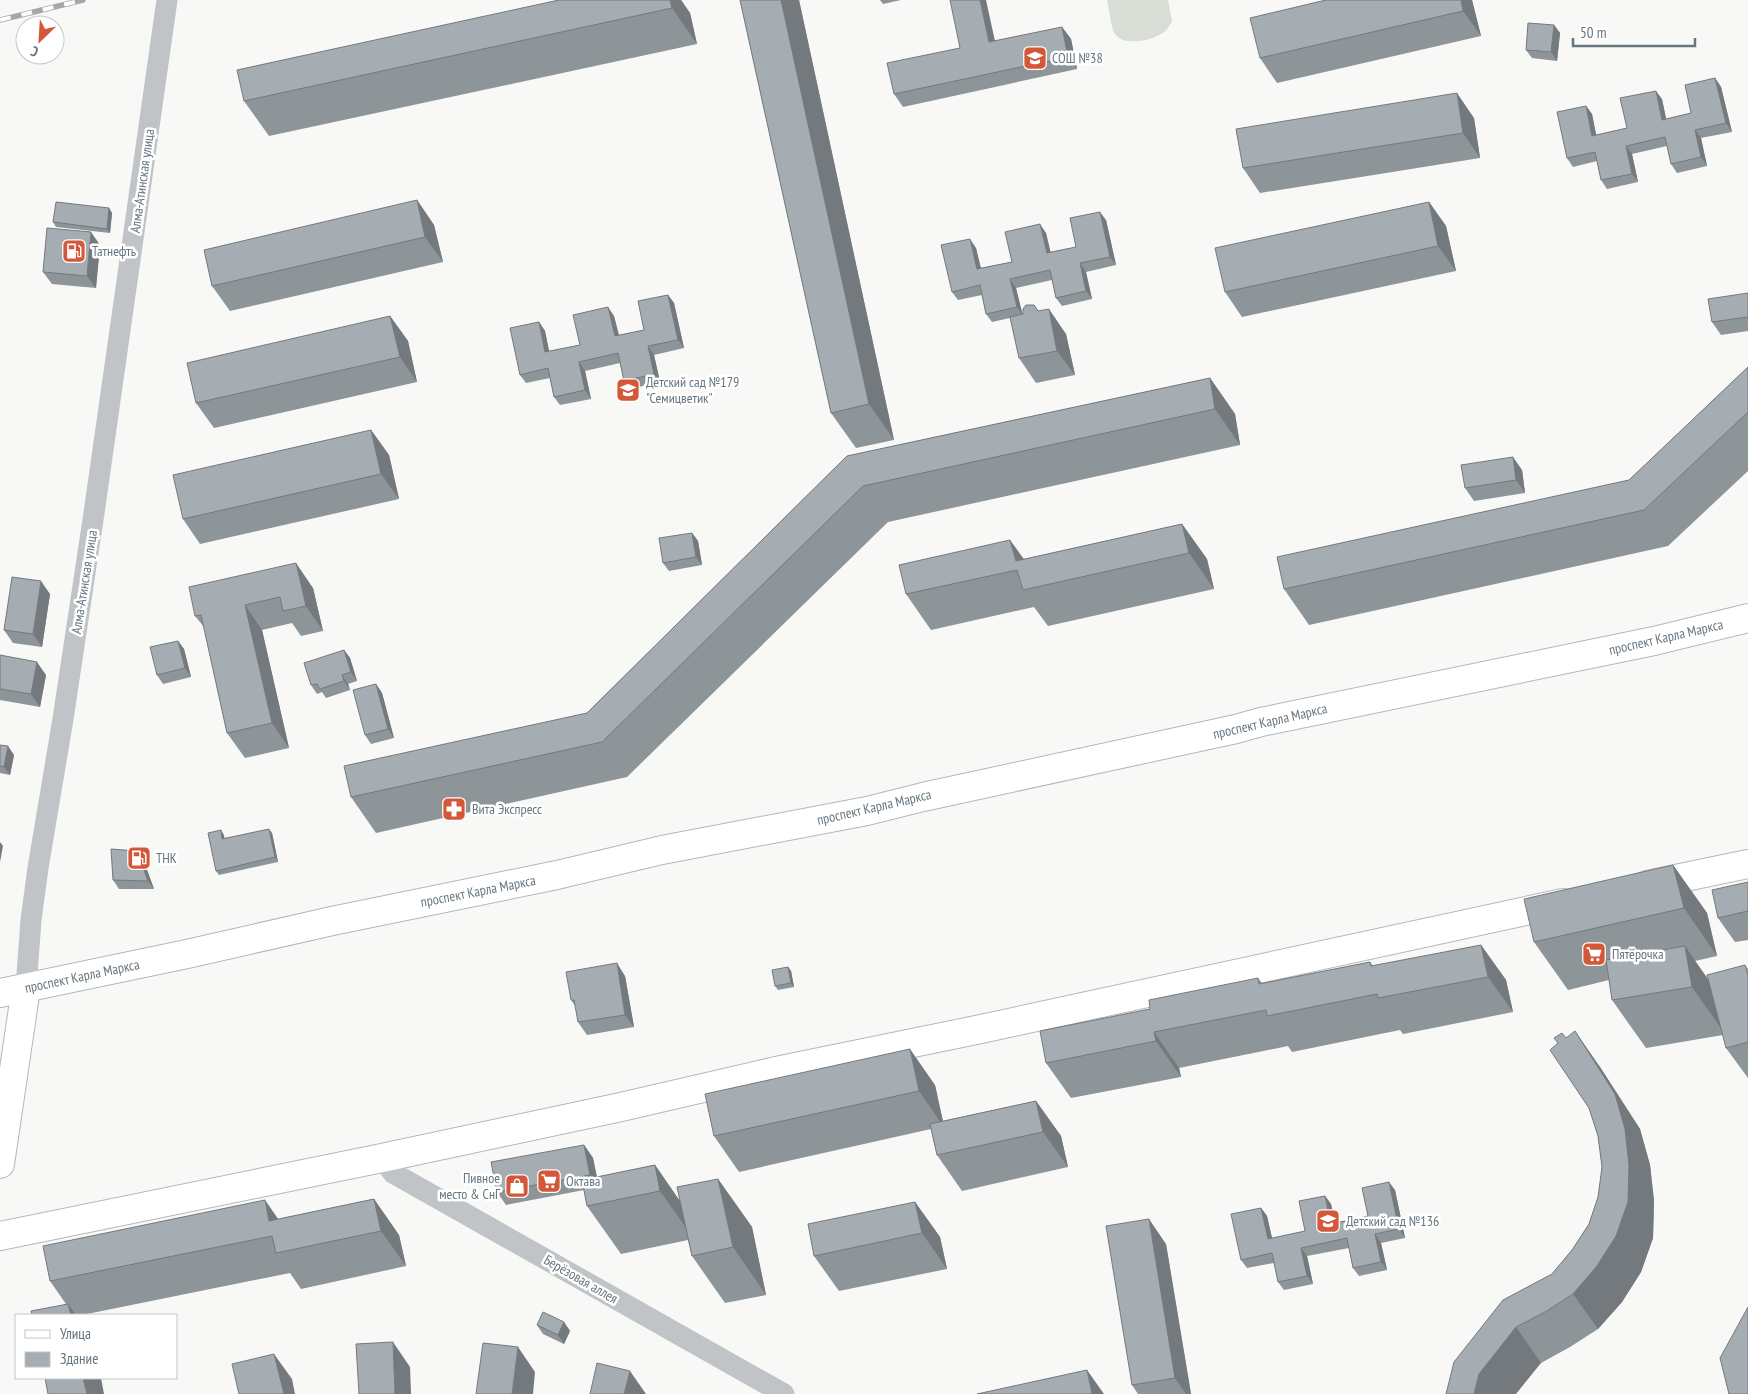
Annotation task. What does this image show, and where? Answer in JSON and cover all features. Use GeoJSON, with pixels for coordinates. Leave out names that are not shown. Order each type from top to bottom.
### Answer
{"type":"FeatureCollection","features":[{"type":"Feature","properties":{"kind":"main road","name":"проспект Карла Маркса"},"geometry":{"type":"LineString","coordinates":[[13,990],[187,954],[332,921],[563,874],[662,850],[867,811],[923,796],[1261,722],[1654,641],[1748,618]]}},
{"type":"Feature","properties":{"kind":"main road"},"geometry":{"type":"LineString","coordinates":[[1626,890],[1748,864]]}},
{"type":"Feature","properties":{"kind":"main road"},"geometry":{"type":"LineString","coordinates":[[0,1236],[382,1158],[776,1071],[981,1030],[1588,898]]}},
{"type":"Feature","properties":{"kind":"main road","name":"Алма-Атинская улица"},"geometry":{"type":"LineString","coordinates":[[0,1164],[13,990]]}},
{"type":"Feature","properties":{"kind":"street","name":"Алма-Атинская улица"},"geometry":{"type":"LineString","coordinates":[[13,990],[31,920],[67,693],[167,0]]}},
{"type":"Feature","properties":{"kind":"street","name":"Берёзовая аллея"},"geometry":{"type":"LineString","coordinates":[[382,1158],[393,1173],[784,1394]]}},
{"type":"Feature","properties":{"kind":"shaded area"},"geometry":{"type":"Polygon","coordinates":[[[1107,0],[1168,0],[1172,21],[1165,31],[1155,37],[1136,41],[1124,40],[1115,34],[1107,0]]]}},
{"type":"Feature","properties":{"kind":"building"},"geometry":{"type":"Polygon","coordinates":[[[559,0],[670,0],[672,8],[244,101],[237,70],[559,0]]]}},
{"type":"Feature","properties":{"kind":"building"},"geometry":{"type":"Polygon","coordinates":[[[740,0],[781,0],[869,404],[831,413],[740,0]]]}},
{"type":"Feature","properties":{"kind":"building"},"geometry":{"type":"Polygon","coordinates":[[[950,0],[980,0],[989,42],[1062,27],[1068,57],[894,94],[887,63],[960,48],[950,0]]]}},
{"type":"Feature","properties":{"kind":"building"},"geometry":{"type":"Polygon","coordinates":[[[1326,0],[1461,0],[1463,11],[1260,58],[1250,18],[1326,0]]]}},
{"type":"Feature","properties":{"kind":"building"},"geometry":{"type":"Polygon","coordinates":[[[1528,23],[1554,25],[1551,52],[1526,50],[1528,23]]]}},
{"type":"Feature","properties":{"kind":"building"},"geometry":{"type":"Polygon","coordinates":[[[1715,78],[1726,123],[1695,130],[1701,157],[1671,164],[1665,137],[1626,146],[1632,174],[1601,180],[1595,152],[1567,158],[1557,112],[1586,106],[1592,136],[1627,128],[1620,98],[1656,91],[1662,120],[1691,113],[1685,85],[1715,78]]]}},
{"type":"Feature","properties":{"kind":"building"},"geometry":{"type":"Polygon","coordinates":[[[1457,93],[1463,133],[1243,168],[1236,129],[1457,93]]]}},
{"type":"Feature","properties":{"kind":"building"},"geometry":{"type":"Polygon","coordinates":[[[417,200],[425,237],[212,286],[204,250],[417,200]]]}},
{"type":"Feature","properties":{"kind":"building"},"geometry":{"type":"Polygon","coordinates":[[[56,202],[109,208],[107,229],[53,222],[56,202]]]}},
{"type":"Feature","properties":{"kind":"building"},"geometry":{"type":"Polygon","coordinates":[[[1429,202],[1438,246],[1225,292],[1215,248],[1429,202]]]}},
{"type":"Feature","properties":{"kind":"building"},"geometry":{"type":"Polygon","coordinates":[[[1100,212],[1110,257],[1080,263],[1086,291],[1056,298],[1050,270],[1010,279],[1017,307],[986,314],[980,285],[952,292],[941,245],[970,239],[977,269],[1012,262],[1005,232],[1040,224],[1047,253],[1076,247],[1070,218],[1100,212]]]}},
{"type":"Feature","properties":{"kind":"building"},"geometry":{"type":"Polygon","coordinates":[[[47,228],[91,232],[87,276],[43,272],[47,228]]]}},
{"type":"Feature","properties":{"kind":"building"},"geometry":{"type":"Polygon","coordinates":[[[1748,293],[1748,317],[1712,322],[1708,299],[1748,293]]]}},
{"type":"Feature","properties":{"kind":"building"},"geometry":{"type":"Polygon","coordinates":[[[668,295],[678,340],[648,346],[654,374],[624,381],[618,353],[579,362],[585,390],[554,397],[548,368],[520,375],[510,328],[539,322],[545,352],[580,345],[573,315],[608,307],[615,336],[644,330],[638,301],[668,295]]]}},
{"type":"Feature","properties":{"kind":"building"},"geometry":{"type":"Polygon","coordinates":[[[1026,305],[1034,305],[1038,311],[1049,309],[1057,351],[1019,358],[1010,317],[1023,314],[1023,309],[1026,305]]]}},
{"type":"Feature","properties":{"kind":"building"},"geometry":{"type":"Polygon","coordinates":[[[390,316],[400,357],[196,403],[187,363],[390,316]]]}},
{"type":"Feature","properties":{"kind":"building"},"geometry":{"type":"Polygon","coordinates":[[[1748,367],[1748,412],[1644,510],[1284,589],[1277,557],[1629,480],[1748,367]]]}},
{"type":"Feature","properties":{"kind":"building"},"geometry":{"type":"Polygon","coordinates":[[[1210,378],[1215,409],[863,486],[602,742],[351,797],[344,766],[587,713],[847,456],[1210,378]]]}},
{"type":"Feature","properties":{"kind":"building"},"geometry":{"type":"Polygon","coordinates":[[[371,430],[381,474],[183,519],[173,475],[371,430]]]}},
{"type":"Feature","properties":{"kind":"building"},"geometry":{"type":"Polygon","coordinates":[[[1513,457],[1516,480],[1465,488],[1461,465],[1513,457]]]}},
{"type":"Feature","properties":{"kind":"building"},"geometry":{"type":"Polygon","coordinates":[[[1182,524],[1189,553],[1023,590],[1017,570],[906,594],[899,565],[1010,540],[1016,561],[1182,524]]]}},
{"type":"Feature","properties":{"kind":"building"},"geometry":{"type":"Polygon","coordinates":[[[692,533],[696,557],[663,563],[659,538],[692,533]]]}},
{"type":"Feature","properties":{"kind":"building"},"geometry":{"type":"Polygon","coordinates":[[[296,563],[306,606],[283,611],[280,597],[245,605],[272,723],[227,733],[201,615],[195,616],[189,587],[296,563]]]}},
{"type":"Feature","properties":{"kind":"building"},"geometry":{"type":"Polygon","coordinates":[[[12,577],[41,581],[33,634],[4,630],[12,577]]]}},
{"type":"Feature","properties":{"kind":"building"},"geometry":{"type":"Polygon","coordinates":[[[178,641],[185,668],[157,675],[150,647],[178,641]]]}},
{"type":"Feature","properties":{"kind":"building"},"geometry":{"type":"Polygon","coordinates":[[[344,650],[351,672],[342,675],[344,681],[320,689],[317,684],[311,685],[304,663],[344,650]]]}},
{"type":"Feature","properties":{"kind":"building"},"geometry":{"type":"Polygon","coordinates":[[[0,655],[37,662],[31,694],[0,689],[0,655]]]}},
{"type":"Feature","properties":{"kind":"building"},"geometry":{"type":"Polygon","coordinates":[[[376,684],[388,729],[365,735],[353,690],[376,684]]]}},
{"type":"Feature","properties":{"kind":"building"},"geometry":{"type":"Polygon","coordinates":[[[0,745],[8,746],[4,767],[0,766],[0,745]]]}},
{"type":"Feature","properties":{"kind":"building"},"geometry":{"type":"Polygon","coordinates":[[[269,829],[275,857],[216,871],[208,833],[221,830],[222,839],[269,829]]]}},
{"type":"Feature","properties":{"kind":"building"},"geometry":{"type":"Polygon","coordinates":[[[111,849],[137,851],[148,881],[113,880],[111,849]]]}},
{"type":"Feature","properties":{"kind":"building"},"geometry":{"type":"Polygon","coordinates":[[[1673,865],[1684,908],[1534,942],[1524,899],[1673,865]]]}},
{"type":"Feature","properties":{"kind":"building"},"geometry":{"type":"Polygon","coordinates":[[[1748,882],[1748,911],[1718,918],[1712,890],[1748,882]]]}},
{"type":"Feature","properties":{"kind":"building"},"geometry":{"type":"Polygon","coordinates":[[[1481,945],[1488,977],[1378,998],[1377,994],[1267,1016],[1266,1010],[1154,1032],[1156,1041],[1046,1063],[1040,1031],[1150,1009],[1149,1000],[1258,978],[1259,984],[1370,962],[1371,966],[1481,945]]]}},
{"type":"Feature","properties":{"kind":"building"},"geometry":{"type":"Polygon","coordinates":[[[1685,946],[1692,987],[1612,1000],[1606,960],[1685,946]]]}},
{"type":"Feature","properties":{"kind":"building"},"geometry":{"type":"Polygon","coordinates":[[[617,963],[625,1015],[578,1022],[574,1000],[571,1000],[566,972],[617,963]]]}},
{"type":"Feature","properties":{"kind":"building"},"geometry":{"type":"Polygon","coordinates":[[[1745,965],[1748,975],[1748,1042],[1726,1048],[1707,975],[1745,965]]]}},
{"type":"Feature","properties":{"kind":"building"},"geometry":{"type":"Polygon","coordinates":[[[788,967],[791,983],[775,986],[772,970],[788,967]]]}},
{"type":"Feature","properties":{"kind":"building"},"geometry":{"type":"Polygon","coordinates":[[[1575,1031],[1615,1094],[1625,1129],[1629,1165],[1628,1202],[1616,1236],[1597,1266],[1573,1294],[1545,1312],[1516,1327],[1479,1374],[1474,1394],[1446,1394],[1454,1362],[1503,1300],[1552,1274],[1572,1250],[1589,1224],[1598,1197],[1602,1167],[1598,1136],[1589,1108],[1550,1050],[1558,1043],[1554,1038],[1562,1033],[1566,1038],[1575,1031]]]}},
{"type":"Feature","properties":{"kind":"building"},"geometry":{"type":"Polygon","coordinates":[[[910,1049],[919,1091],[714,1136],[705,1094],[910,1049]]]}},
{"type":"Feature","properties":{"kind":"building"},"geometry":{"type":"Polygon","coordinates":[[[1036,1101],[1043,1132],[937,1155],[930,1124],[1036,1101]]]}},
{"type":"Feature","properties":{"kind":"building"},"geometry":{"type":"Polygon","coordinates":[[[584,1145],[590,1175],[497,1192],[491,1162],[584,1145]]]}},
{"type":"Feature","properties":{"kind":"building"},"geometry":{"type":"Polygon","coordinates":[[[655,1165],[660,1191],[587,1206],[582,1180],[655,1165]]]}},
{"type":"Feature","properties":{"kind":"building"},"geometry":{"type":"Polygon","coordinates":[[[718,1179],[733,1247],[692,1256],[677,1187],[718,1179]]]}},
{"type":"Feature","properties":{"kind":"building"},"geometry":{"type":"Polygon","coordinates":[[[1389,1182],[1399,1229],[1375,1234],[1381,1262],[1353,1268],[1347,1238],[1301,1248],[1307,1276],[1278,1282],[1272,1253],[1241,1260],[1231,1214],[1261,1208],[1268,1239],[1305,1231],[1299,1201],[1325,1196],[1331,1224],[1368,1216],[1362,1188],[1389,1182]]]}},
{"type":"Feature","properties":{"kind":"building"},"geometry":{"type":"Polygon","coordinates":[[[374,1199],[381,1231],[276,1253],[272,1236],[50,1281],[43,1246],[265,1200],[269,1221],[374,1199]]]}},
{"type":"Feature","properties":{"kind":"building"},"geometry":{"type":"Polygon","coordinates":[[[915,1202],[922,1233],[814,1256],[808,1224],[915,1202]]]}},
{"type":"Feature","properties":{"kind":"building"},"geometry":{"type":"Polygon","coordinates":[[[1149,1219],[1175,1378],[1132,1385],[1106,1226],[1149,1219]]]}},
{"type":"Feature","properties":{"kind":"building"},"geometry":{"type":"Polygon","coordinates":[[[68,1304],[71,1314],[32,1314],[31,1311],[68,1304]]]}},
{"type":"Feature","properties":{"kind":"building"},"geometry":{"type":"Polygon","coordinates":[[[1748,1307],[1748,1394],[1729,1394],[1720,1358],[1748,1307]]]}},
{"type":"Feature","properties":{"kind":"building"},"geometry":{"type":"Polygon","coordinates":[[[543,1312],[564,1322],[558,1335],[537,1325],[543,1312]]]}},
{"type":"Feature","properties":{"kind":"building"},"geometry":{"type":"Polygon","coordinates":[[[393,1342],[395,1394],[359,1394],[356,1344],[393,1342]]]}},
{"type":"Feature","properties":{"kind":"building"},"geometry":{"type":"Polygon","coordinates":[[[483,1343],[518,1347],[512,1394],[476,1394],[483,1343]]]}},
{"type":"Feature","properties":{"kind":"building"},"geometry":{"type":"Polygon","coordinates":[[[274,1354],[284,1394],[239,1394],[232,1364],[274,1354]]]}},
{"type":"Feature","properties":{"kind":"building"},"geometry":{"type":"Polygon","coordinates":[[[597,1363],[630,1371],[624,1394],[590,1394],[597,1363]]]}},
{"type":"Feature","properties":{"kind":"building"},"geometry":{"type":"Polygon","coordinates":[[[1087,1370],[1092,1394],[977,1394],[1087,1370]]]}},
{"type":"Feature","properties":{"kind":"building"},"geometry":{"type":"Polygon","coordinates":[[[45,1379],[83,1379],[87,1394],[48,1394],[45,1379]]]}},
{"type":"Feature","properties":{"kind":"railway"},"geometry":{"type":"LineString","coordinates":[[0,20],[83,0]]}},
{"type":"Feature","properties":{"kind":"place","name":"СОШ №38"},"geometry":{"type":"Point","coordinates":[1035,58]}},
{"type":"Feature","properties":{"kind":"place","name":"Татнефть"},"geometry":{"type":"Point","coordinates":[74,251]}},
{"type":"Feature","properties":{"kind":"place","name":"Детский сад №179 \"Семицветик\""},"geometry":{"type":"Point","coordinates":[628,390]}},
{"type":"Feature","properties":{"kind":"place","name":"Вита Экспресс"},"geometry":{"type":"Point","coordinates":[454,809]}},
{"type":"Feature","properties":{"kind":"place","name":"ТНК"},"geometry":{"type":"Point","coordinates":[139,858]}},
{"type":"Feature","properties":{"kind":"place","name":"Пятёрочка"},"geometry":{"type":"Point","coordinates":[1594,954]}},
{"type":"Feature","properties":{"kind":"place","name":"Октава"},"geometry":{"type":"Point","coordinates":[549,1181]}},
{"type":"Feature","properties":{"kind":"place","name":"Пивное место & СнГ"},"geometry":{"type":"Point","coordinates":[517,1186]}},
{"type":"Feature","properties":{"kind":"place","name":"Детский сад №136"},"geometry":{"type":"Point","coordinates":[1328,1221]}}]}
